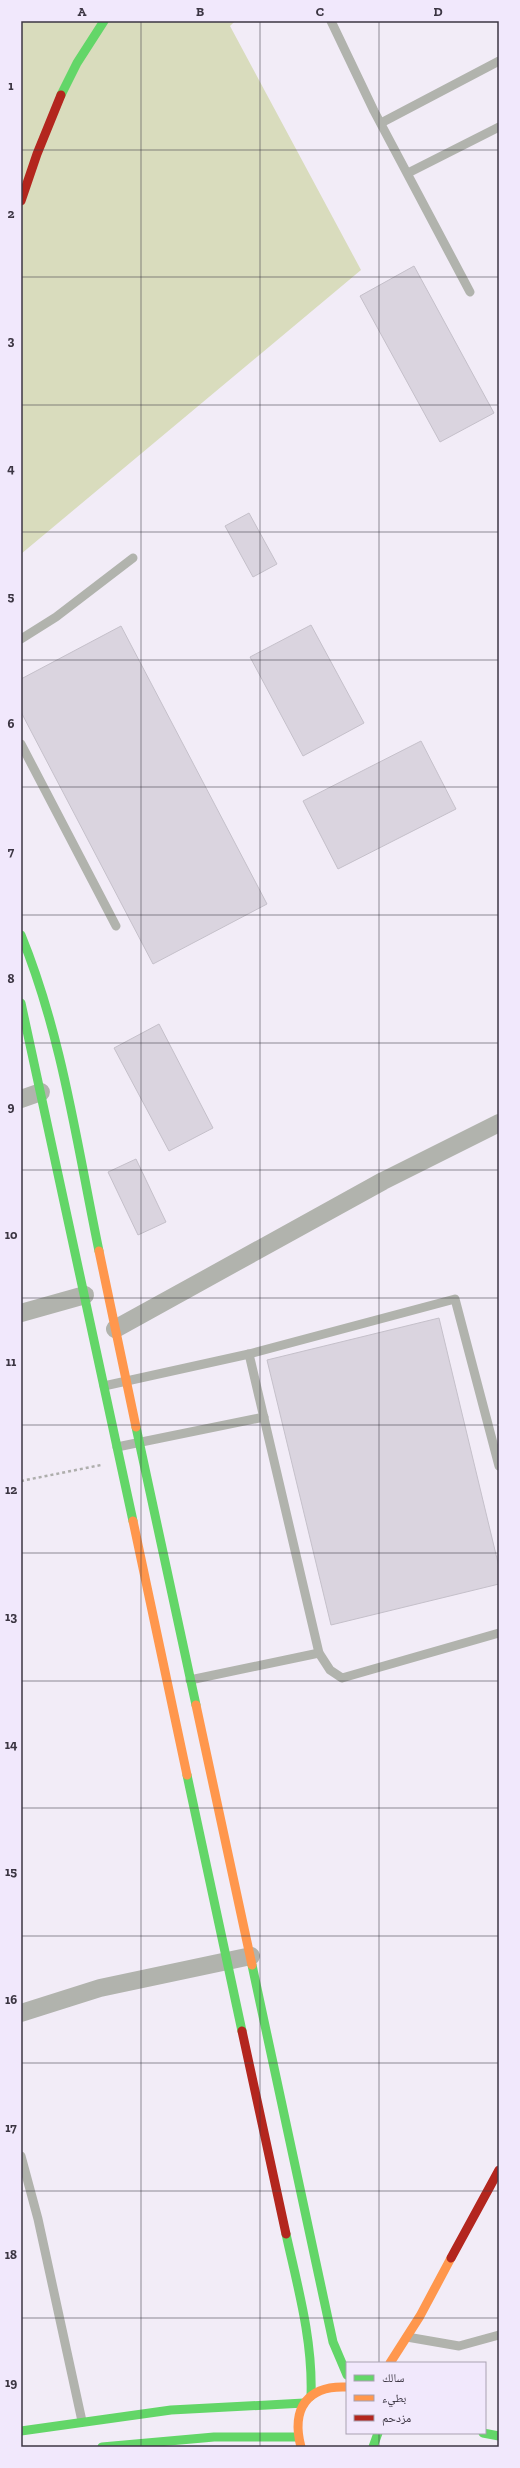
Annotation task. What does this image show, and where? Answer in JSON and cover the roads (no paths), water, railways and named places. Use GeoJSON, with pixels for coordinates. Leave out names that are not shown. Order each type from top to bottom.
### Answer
{"type":"FeatureCollection","features":[{"type":"Feature","properties":{"kind":"street"},"geometry":{"type":"LineString","coordinates":[[21,201],[47,128],[72,72],[104,21]]}},
{"type":"Feature","properties":{"kind":"street"},"geometry":{"type":"LineString","coordinates":[[21,935],[38,977],[54,1037],[114,1329],[140,1442],[227,1961],[308,2335],[312,2364],[311,2396]]}},
{"type":"Feature","properties":{"kind":"street"},"geometry":{"type":"LineString","coordinates":[[21,1003],[120,1461],[180,1683],[251,1956],[333,2342],[346,2373]]}},
{"type":"Feature","properties":{"kind":"street"},"geometry":{"type":"LineString","coordinates":[[21,1099],[40,1092]]}},
{"type":"Feature","properties":{"kind":"street"},"geometry":{"type":"LineString","coordinates":[[114,1329],[383,1181],[499,1123]]}},
{"type":"Feature","properties":{"kind":"street"},"geometry":{"type":"LineString","coordinates":[[21,1313],[85,1295]]}},
{"type":"Feature","properties":{"kind":"street"},"geometry":{"type":"LineString","coordinates":[[21,2012],[100,1988],[251,1956]]}},
{"type":"Feature","properties":{"kind":"street"},"geometry":{"type":"LineString","coordinates":[[391,2362],[499,2170]]}},
{"type":"Feature","properties":{"kind":"street"},"geometry":{"type":"LineString","coordinates":[[301,2447],[298,2437],[297,2420],[304,2403],[311,2396],[330,2387],[346,2387]]}},
{"type":"Feature","properties":{"kind":"street"},"geometry":{"type":"LineString","coordinates":[[21,2431],[82,2421],[215,2406],[304,2403]]}},
{"type":"Feature","properties":{"kind":"street"},"geometry":{"type":"LineString","coordinates":[[373,2447],[378,2434]]}},
{"type":"Feature","properties":{"kind":"street"},"geometry":{"type":"LineString","coordinates":[[486,2434],[499,2436]]}},
{"type":"Feature","properties":{"kind":"street"},"geometry":{"type":"LineString","coordinates":[[102,2447],[214,2437],[298,2437]]}},
{"type":"Feature","properties":{"kind":"lane"},"geometry":{"type":"LineString","coordinates":[[331,21],[380,122],[470,292]]}},
{"type":"Feature","properties":{"kind":"lane"},"geometry":{"type":"LineString","coordinates":[[380,122],[499,61]]}},
{"type":"Feature","properties":{"kind":"lane"},"geometry":{"type":"LineString","coordinates":[[408,173],[499,127]]}},
{"type":"Feature","properties":{"kind":"lane"},"geometry":{"type":"LineString","coordinates":[[21,639],[56,617],[133,558]]}},
{"type":"Feature","properties":{"kind":"lane"},"geometry":{"type":"LineString","coordinates":[[21,744],[116,926]]}},
{"type":"Feature","properties":{"kind":"lane"},"geometry":{"type":"LineString","coordinates":[[104,1386],[249,1354],[455,1299],[499,1466]]}},
{"type":"Feature","properties":{"kind":"lane"},"geometry":{"type":"LineString","coordinates":[[249,1354],[319,1653],[330,1670],[342,1678],[499,1633]]}},
{"type":"Feature","properties":{"kind":"lane"},"geometry":{"type":"LineString","coordinates":[[117,1447],[264,1417]]}},
{"type":"Feature","properties":{"kind":"lane"},"geometry":{"type":"LineString","coordinates":[[180,1683],[319,1653]]}},
{"type":"Feature","properties":{"kind":"lane"},"geometry":{"type":"LineString","coordinates":[[21,2156],[38,2219],[82,2421]]}},
{"type":"Feature","properties":{"kind":"lane"},"geometry":{"type":"LineString","coordinates":[[406,2337],[459,2346],[499,2335]]}}]}
